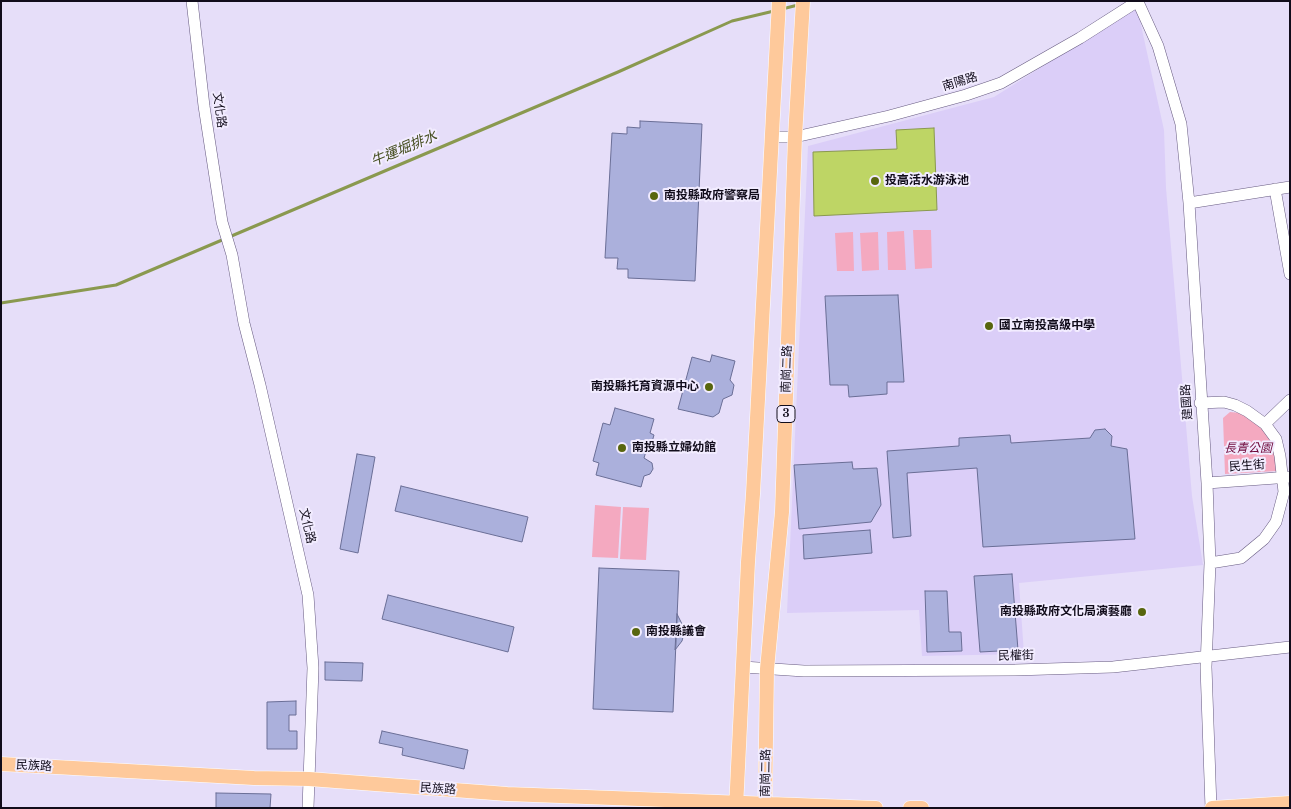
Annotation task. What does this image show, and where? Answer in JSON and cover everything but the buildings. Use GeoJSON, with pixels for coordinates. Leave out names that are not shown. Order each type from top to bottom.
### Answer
{"type":"FeatureCollection","features":[{"type":"Feature","properties":{"kind":"main road"},"geometry":{"type":"LineString","coordinates":[[736,805],[779,1]]}},
{"type":"Feature","properties":{"kind":"main road","name":"南崗二路"},"geometry":{"type":"LineString","coordinates":[[765,806],[767,669],[782,512],[795,137],[803,1]]}},
{"type":"Feature","properties":{"kind":"main road","name":"民族路"},"geometry":{"type":"LineString","coordinates":[[1,764],[254,778],[309,779],[507,794],[736,805],[876,808]]}},
{"type":"Feature","properties":{"kind":"main road"},"geometry":{"type":"LineString","coordinates":[[1212,808],[1290,803]]}},
{"type":"Feature","properties":{"kind":"main road"},"geometry":{"type":"LineString","coordinates":[[910,808],[922,808]]}},
{"type":"Feature","properties":{"kind":"street","name":"文化路"},"geometry":{"type":"LineString","coordinates":[[192,1],[204,106],[222,222],[232,255],[244,323],[308,595],[313,668],[308,808]]}},
{"type":"Feature","properties":{"kind":"street","name":"南陽路"},"geometry":{"type":"LineString","coordinates":[[771,138],[795,137],[906,111],[966,95],[1001,83],[1080,38],[1138,1]]}},
{"type":"Feature","properties":{"kind":"street","name":"建國路"},"geometry":{"type":"LineString","coordinates":[[1138,1],[1158,46],[1180,124],[1189,203],[1210,563],[1207,655],[1212,808]]}},
{"type":"Feature","properties":{"kind":"street"},"geometry":{"type":"LineString","coordinates":[[1189,203],[1290,187]]}},
{"type":"Feature","properties":{"kind":"street"},"geometry":{"type":"LineString","coordinates":[[1275,189],[1290,274]]}},
{"type":"Feature","properties":{"kind":"street"},"geometry":{"type":"LineString","coordinates":[[1265,424],[1290,400]]}},
{"type":"Feature","properties":{"kind":"street"},"geometry":{"type":"LineString","coordinates":[[1200,403],[1224,402],[1247,411],[1265,424],[1276,439],[1286,477],[1281,507],[1276,522],[1264,539],[1241,558],[1210,563]]}},
{"type":"Feature","properties":{"kind":"street","name":"民生街"},"geometry":{"type":"LineString","coordinates":[[1206,483],[1286,477]]}},
{"type":"Feature","properties":{"kind":"street","name":"民權街"},"geometry":{"type":"LineString","coordinates":[[742,667],[804,671],[1113,667],[1290,647]]}},
{"type":"Feature","properties":{"kind":"shaded area","name":"國立南投高級中學"},"geometry":{"type":"Polygon","coordinates":[[[1137,7],[1164,130],[1166,188],[1192,496],[1203,565],[1019,583],[1024,654],[922,656],[919,610],[787,613],[808,146],[994,97],[1137,7]]]}},
{"type":"Feature","properties":{"kind":"shaded area","name":"投高活水游泳池"},"geometry":{"type":"Polygon","coordinates":[[[934,128],[937,210],[814,216],[813,152],[897,149],[896,130],[934,128]]]}},
{"type":"Feature","properties":{"kind":"green space"},"geometry":{"type":"Polygon","coordinates":[[[913,230],[931,230],[932,268],[915,269],[913,230]]]}},
{"type":"Feature","properties":{"kind":"green space"},"geometry":{"type":"Polygon","coordinates":[[[904,231],[906,270],[888,270],[887,232],[904,231]]]}},
{"type":"Feature","properties":{"kind":"green space"},"geometry":{"type":"Polygon","coordinates":[[[853,232],[854,271],[837,271],[835,233],[853,232]]]}},
{"type":"Feature","properties":{"kind":"green space"},"geometry":{"type":"Polygon","coordinates":[[[878,232],[879,270],[862,271],[860,233],[878,232]]]}},
{"type":"Feature","properties":{"kind":"green space","name":"長青公園"},"geometry":{"type":"Polygon","coordinates":[[[1230,412],[1241,413],[1263,427],[1274,444],[1277,471],[1225,474],[1223,418],[1230,412]]]}},
{"type":"Feature","properties":{"kind":"green space"},"geometry":{"type":"Polygon","coordinates":[[[595,505],[621,507],[618,558],[592,557],[595,505]]]}},
{"type":"Feature","properties":{"kind":"green space"},"geometry":{"type":"Polygon","coordinates":[[[623,507],[649,508],[646,560],[620,559],[623,507]]]}},
{"type":"Feature","properties":{"kind":"waterway","name":"牛運堀排水"},"geometry":{"type":"LineString","coordinates":[[782,9],[798,5]]}},
{"type":"Feature","properties":{"kind":"waterway","name":"牛運堀排水"},"geometry":{"type":"LineString","coordinates":[[1,303],[116,285],[618,72],[732,21],[774,11]]}},
{"type":"Feature","properties":{"kind":"place","name":"投高活水游泳池"},"geometry":{"type":"Point","coordinates":[875,181]}},
{"type":"Feature","properties":{"kind":"place","name":"南投縣政府警察局"},"geometry":{"type":"Point","coordinates":[654,196]}},
{"type":"Feature","properties":{"kind":"place","name":"國立南投高級中學"},"geometry":{"type":"Point","coordinates":[989,326]}},
{"type":"Feature","properties":{"kind":"place","name":"南投縣托育資源中心"},"geometry":{"type":"Point","coordinates":[709,387]}},
{"type":"Feature","properties":{"kind":"place","name":"南投縣立婦幼館"},"geometry":{"type":"Point","coordinates":[622,448]}},
{"type":"Feature","properties":{"kind":"place","name":"南投縣政府文化局演藝廳"},"geometry":{"type":"Point","coordinates":[1142,612]}},
{"type":"Feature","properties":{"kind":"place","name":"南投縣議會"},"geometry":{"type":"Point","coordinates":[636,632]}}]}
